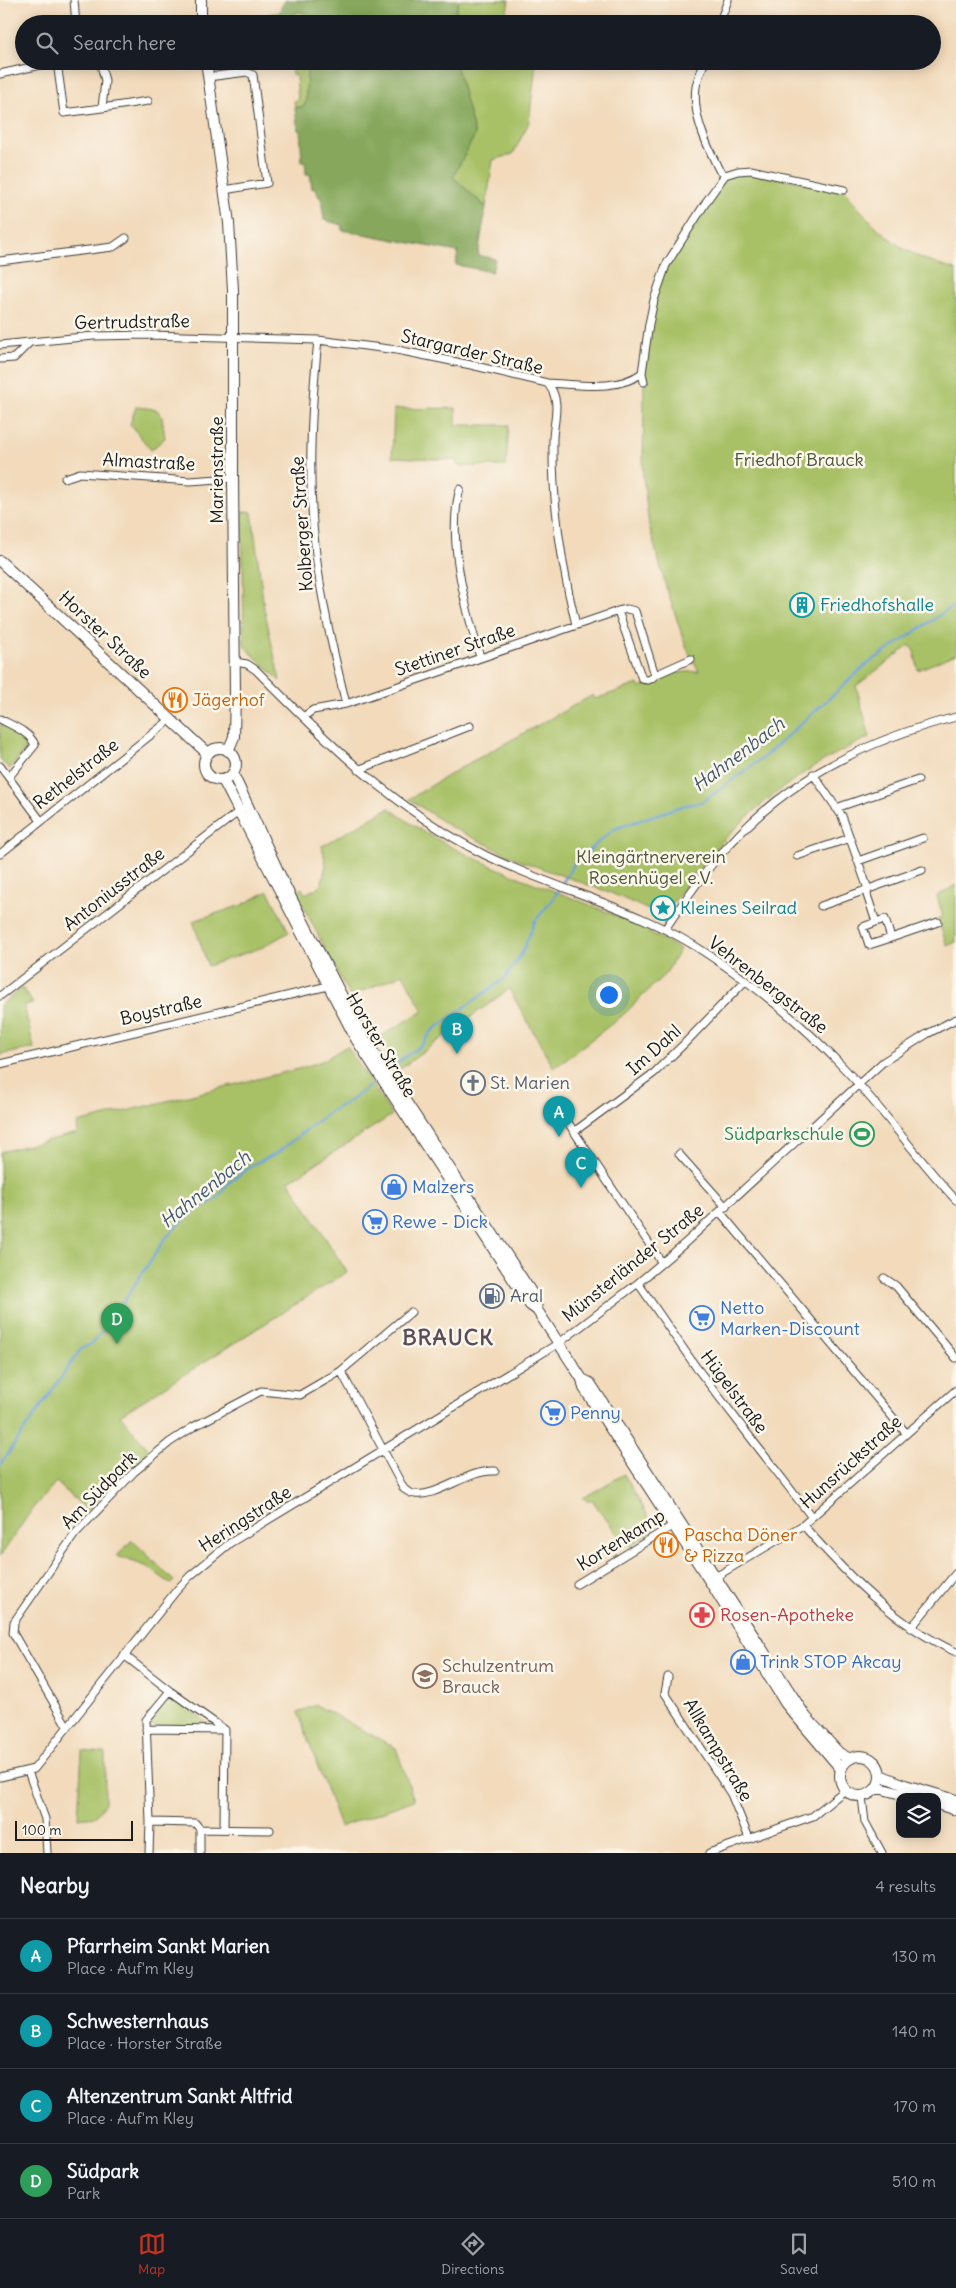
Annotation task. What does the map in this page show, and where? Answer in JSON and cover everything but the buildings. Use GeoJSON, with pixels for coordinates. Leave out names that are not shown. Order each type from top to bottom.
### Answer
{"type":"FeatureCollection","features":[{"type":"Feature","properties":{"kind":"main road"},"geometry":{"type":"LineString","coordinates":[[200,0],[201,15]]}},
{"type":"Feature","properties":{"kind":"main road","name":"Marienstraße"},"geometry":{"type":"LineString","coordinates":[[207,70],[224,190],[232,266],[234,336],[232,478],[235,728],[233,742],[228,751]]}},
{"type":"Feature","properties":{"kind":"main road","name":"Horster Straße"},"geometry":{"type":"LineString","coordinates":[[0,561],[208,754]]}},
{"type":"Feature","properties":{"kind":"main road"},"geometry":{"type":"LineString","coordinates":[[218,748],[228,751],[236,762],[232,774],[223,780],[214,779],[206,771],[204,764],[208,754],[218,748]]}},
{"type":"Feature","properties":{"kind":"main road","name":"Horster Straße"},"geometry":{"type":"LineString","coordinates":[[232,774],[243,808],[328,986],[356,1039],[530,1305],[537,1310],[560,1343],[582,1379],[584,1388],[677,1523],[806,1717],[839,1752],[850,1759]]}},
{"type":"Feature","properties":{"kind":"main road","name":"Horster Straße"},"geometry":{"type":"LineString","coordinates":[[223,780],[243,808],[362,1035],[535,1298],[537,1310]]}},
{"type":"Feature","properties":{"kind":"main road","name":"Horster Straße"},"geometry":{"type":"LineString","coordinates":[[713,1578],[786,1704],[841,1769]]}},
{"type":"Feature","properties":{"kind":"main road"},"geometry":{"type":"LineString","coordinates":[[856,1756],[869,1758],[878,1767],[880,1775],[876,1789],[870,1795],[862,1797],[851,1795],[845,1790],[840,1780],[841,1769],[850,1759],[856,1756]]}},
{"type":"Feature","properties":{"kind":"main road"},"geometry":{"type":"LineString","coordinates":[[880,1775],[905,1785],[956,1800]]}},
{"type":"Feature","properties":{"kind":"main road"},"geometry":{"type":"LineString","coordinates":[[876,1789],[883,1788],[899,1793]]}},
{"type":"Feature","properties":{"kind":"main road"},"geometry":{"type":"LineString","coordinates":[[941,1805],[956,1810]]}},
{"type":"Feature","properties":{"kind":"street"},"geometry":{"type":"LineString","coordinates":[[74,0],[75,15]]}},
{"type":"Feature","properties":{"kind":"street"},"geometry":{"type":"LineString","coordinates":[[722,15],[728,0]]}},
{"type":"Feature","properties":{"kind":"street"},"geometry":{"type":"LineString","coordinates":[[0,74],[19,70]]}},
{"type":"Feature","properties":{"kind":"street"},"geometry":{"type":"LineString","coordinates":[[59,70],[64,113],[148,101]]}},
{"type":"Feature","properties":{"kind":"street"},"geometry":{"type":"LineString","coordinates":[[102,70],[105,80],[102,108]]}},
{"type":"Feature","properties":{"kind":"street"},"geometry":{"type":"LineString","coordinates":[[702,70],[696,86],[697,118],[719,170],[725,176]]}},
{"type":"Feature","properties":{"kind":"street"},"geometry":{"type":"LineString","coordinates":[[208,77],[249,72],[253,75],[267,183],[224,190]]}},
{"type":"Feature","properties":{"kind":"street"},"geometry":{"type":"LineString","coordinates":[[644,382],[642,373],[654,300],[666,265],[725,176],[738,171],[751,170],[844,190]]}},
{"type":"Feature","properties":{"kind":"street"},"geometry":{"type":"LineString","coordinates":[[0,261],[113,247],[126,238]]}},
{"type":"Feature","properties":{"kind":"street","name":"Gertrudstraße"},"geometry":{"type":"LineString","coordinates":[[0,345],[102,336],[234,336]]}},
{"type":"Feature","properties":{"kind":"street","name":"Stargarder Straße"},"geometry":{"type":"LineString","coordinates":[[234,336],[318,340],[397,350],[471,365],[547,384],[554,391],[556,400],[554,436],[555,497],[563,568],[576,625]]}},
{"type":"Feature","properties":{"kind":"street","name":"Kolberger Straße"},"geometry":{"type":"LineString","coordinates":[[318,340],[311,420],[312,516],[322,600],[346,704]]}},
{"type":"Feature","properties":{"kind":"street"},"geometry":{"type":"LineString","coordinates":[[0,359],[14,358],[30,342]]}},
{"type":"Feature","properties":{"kind":"street"},"geometry":{"type":"LineString","coordinates":[[547,384],[617,385],[633,380],[642,373]]}},
{"type":"Feature","properties":{"kind":"street","name":"Almastraße"},"geometry":{"type":"LineString","coordinates":[[65,478],[80,473],[190,481],[232,478]]}},
{"type":"Feature","properties":{"kind":"street"},"geometry":{"type":"LineString","coordinates":[[460,490],[455,508],[460,574],[468,616],[480,657]]}},
{"type":"Feature","properties":{"kind":"street"},"geometry":{"type":"LineString","coordinates":[[655,675],[635,611],[627,609],[618,611],[642,679],[646,681],[652,679],[655,675],[691,659]]}},
{"type":"Feature","properties":{"kind":"street","name":"Stettiner Straße"},"geometry":{"type":"LineString","coordinates":[[303,717],[313,710],[346,704],[618,611]]}},
{"type":"Feature","properties":{"kind":"street","name":"Vehrenbergstraße"},"geometry":{"type":"LineString","coordinates":[[235,662],[246,664],[256,670],[358,770],[406,808],[487,856],[622,909],[665,929],[709,955],[745,981],[795,1020],[840,1064],[956,1200]]}},
{"type":"Feature","properties":{"kind":"street"},"geometry":{"type":"LineString","coordinates":[[665,929],[704,874],[729,845],[766,809],[813,774],[889,736],[956,717]]}},
{"type":"Feature","properties":{"kind":"street","name":"Rethelstraße"},"geometry":{"type":"LineString","coordinates":[[0,854],[171,719]]}},
{"type":"Feature","properties":{"kind":"street"},"geometry":{"type":"LineString","coordinates":[[0,720],[24,732],[33,740],[34,745],[9,778]]}},
{"type":"Feature","properties":{"kind":"street"},"geometry":{"type":"LineString","coordinates":[[358,770],[470,726]]}},
{"type":"Feature","properties":{"kind":"street"},"geometry":{"type":"LineString","coordinates":[[0,766],[41,821]]}},
{"type":"Feature","properties":{"kind":"street"},"geometry":{"type":"LineString","coordinates":[[813,774],[842,816],[868,889],[867,895],[876,922]]}},
{"type":"Feature","properties":{"kind":"street"},"geometry":{"type":"LineString","coordinates":[[836,808],[918,780]]}},
{"type":"Feature","properties":{"kind":"street","name":"Antoniusstraße"},"geometry":{"type":"LineString","coordinates":[[0,996],[243,808]]}},
{"type":"Feature","properties":{"kind":"street"},"geometry":{"type":"LineString","coordinates":[[797,856],[850,838]]}},
{"type":"Feature","properties":{"kind":"street"},"geometry":{"type":"LineString","coordinates":[[858,861],[923,838]]}},
{"type":"Feature","properties":{"kind":"street"},"geometry":{"type":"LineString","coordinates":[[821,906],[922,870]]}},
{"type":"Feature","properties":{"kind":"street"},"geometry":{"type":"LineString","coordinates":[[892,938],[885,919],[864,927],[869,945],[892,938],[938,922]]}},
{"type":"Feature","properties":{"kind":"street","name":"Im Dahl"},"geometry":{"type":"LineString","coordinates":[[575,1131],[654,1073],[745,981]]}},
{"type":"Feature","properties":{"kind":"street","name":"Boystraße"},"geometry":{"type":"LineString","coordinates":[[0,1064],[328,986]]}},
{"type":"Feature","properties":{"kind":"street","name":"Münsterländer Straße"},"geometry":{"type":"LineString","coordinates":[[560,1343],[662,1263],[883,1062],[927,1034],[956,1020]]}},
{"type":"Feature","properties":{"kind":"street"},"geometry":{"type":"LineString","coordinates":[[563,1115],[662,1263]]}},
{"type":"Feature","properties":{"kind":"street","name":"Münsterländer Straße"},"geometry":{"type":"LineString","coordinates":[[679,1154],[723,1209]]}},
{"type":"Feature","properties":{"kind":"street"},"geometry":{"type":"LineString","coordinates":[[723,1209],[906,1433]]}},
{"type":"Feature","properties":{"kind":"street"},"geometry":{"type":"LineString","coordinates":[[884,1278],[896,1286],[956,1358]]}},
{"type":"Feature","properties":{"kind":"street","name":"Hügelstraße"},"geometry":{"type":"LineString","coordinates":[[638,1283],[696,1367],[811,1516]]}},
{"type":"Feature","properties":{"kind":"street","name":"Am Südpark"},"geometry":{"type":"LineString","coordinates":[[67,1726],[14,1633],[14,1622],[75,1534],[134,1472],[170,1442],[193,1427],[261,1391],[300,1395],[341,1371],[412,1312]]}},
{"type":"Feature","properties":{"kind":"street","name":"Heringstraße"},"geometry":{"type":"LineString","coordinates":[[28,1771],[34,1769],[176,1591],[207,1561],[230,1544],[560,1343]]}},
{"type":"Feature","properties":{"kind":"street"},"geometry":{"type":"LineString","coordinates":[[341,1371],[382,1451],[404,1489],[415,1495],[430,1492],[483,1470],[495,1471]]}},
{"type":"Feature","properties":{"kind":"street","name":"Hunsrückstraße"},"geometry":{"type":"LineString","coordinates":[[713,1578],[804,1525],[811,1516],[956,1390]]}},
{"type":"Feature","properties":{"kind":"street","name":"Kortenkamp"},"geometry":{"type":"LineString","coordinates":[[577,1584],[677,1523]]}},
{"type":"Feature","properties":{"kind":"street"},"geometry":{"type":"LineString","coordinates":[[804,1525],[871,1597],[911,1628],[956,1652]]}},
{"type":"Feature","properties":{"kind":"street"},"geometry":{"type":"LineString","coordinates":[[911,1628],[956,1573]]}},
{"type":"Feature","properties":{"kind":"street"},"geometry":{"type":"LineString","coordinates":[[124,1655],[225,1730]]}},
{"type":"Feature","properties":{"kind":"street","name":"Allkampstraße"},"geometry":{"type":"LineString","coordinates":[[668,1677],[665,1693],[731,1794],[748,1838]]}},
{"type":"Feature","properties":{"kind":"street"},"geometry":{"type":"LineString","coordinates":[[150,1853],[146,1720],[170,1691]]}},
{"type":"Feature","properties":{"kind":"street"},"geometry":{"type":"LineString","coordinates":[[146,1729],[225,1730]]}},
{"type":"Feature","properties":{"kind":"street"},"geometry":{"type":"LineString","coordinates":[[224,1829],[225,1730]]}},
{"type":"Feature","properties":{"kind":"street"},"geometry":{"type":"LineString","coordinates":[[0,1777],[28,1771],[45,1820],[47,1853]]}},
{"type":"Feature","properties":{"kind":"street"},"geometry":{"type":"LineString","coordinates":[[709,1853],[813,1816],[845,1790]]}},
{"type":"Feature","properties":{"kind":"street"},"geometry":{"type":"LineString","coordinates":[[862,1797],[865,1822],[882,1853]]}},
{"type":"Feature","properties":{"kind":"street"},"geometry":{"type":"LineString","coordinates":[[150,1822],[195,1823],[200,1828],[270,1830]]}},
{"type":"Feature","properties":{"kind":"street"},"geometry":{"type":"LineString","coordinates":[[200,1828],[200,1853]]}},
{"type":"Feature","properties":{"kind":"green space"},"geometry":{"type":"Polygon","coordinates":[[[286,0],[459,0],[455,15],[308,15],[299,11],[292,15],[282,15],[280,13],[281,7],[286,0]]]}},
{"type":"Feature","properties":{"kind":"green space"},"geometry":{"type":"Polygon","coordinates":[[[459,0],[509,0],[506,15],[455,15],[459,0]]]}},
{"type":"Feature","properties":{"kind":"green space"},"geometry":{"type":"Polygon","coordinates":[[[299,11],[308,15],[263,15],[280,12],[293,14],[299,11]]]}},
{"type":"Feature","properties":{"kind":"green space"},"geometry":{"type":"Polygon","coordinates":[[[291,70],[307,70],[306,101],[304,106],[295,108],[294,101],[298,101],[296,76],[292,75],[291,70]]]}},
{"type":"Feature","properties":{"kind":"green space"},"geometry":{"type":"Polygon","coordinates":[[[307,70],[457,70],[475,135],[453,177],[486,207],[478,255],[495,259],[492,272],[456,265],[458,252],[342,230],[342,225],[324,220],[321,198],[315,188],[312,189],[310,174],[306,174],[305,162],[302,162],[300,130],[298,130],[295,108],[304,106],[306,101],[307,70]]]}},
{"type":"Feature","properties":{"kind":"green space"},"geometry":{"type":"Polygon","coordinates":[[[457,70],[535,70],[529,122],[513,154],[493,160],[486,207],[453,177],[474,135],[457,70]]]}},
{"type":"Feature","properties":{"kind":"green space","name":"Friedhof Brauck"},"geometry":{"type":"Polygon","coordinates":[[[738,171],[844,190],[868,218],[893,241],[921,258],[956,270],[956,654],[918,670],[914,651],[910,645],[856,686],[870,737],[824,760],[762,804],[707,859],[662,916],[611,893],[521,861],[449,826],[409,799],[462,767],[593,695],[595,699],[638,684],[640,688],[672,673],[699,671],[686,647],[666,587],[649,526],[643,476],[644,383],[642,373],[659,281],[719,183],[738,171]]]}},
{"type":"Feature","properties":{"kind":"green space"},"geometry":{"type":"Polygon","coordinates":[[[136,407],[156,409],[162,416],[165,438],[151,450],[130,424],[136,407]]]}},
{"type":"Feature","properties":{"kind":"green space"},"geometry":{"type":"Polygon","coordinates":[[[456,408],[456,425],[509,425],[506,466],[458,466],[455,460],[392,457],[394,409],[456,408]]]}},
{"type":"Feature","properties":{"kind":"green space"},"geometry":{"type":"Polygon","coordinates":[[[242,512],[252,512],[264,608],[280,681],[245,647],[244,643],[242,512]]]}},
{"type":"Feature","properties":{"kind":"green space"},"geometry":{"type":"Polygon","coordinates":[[[0,724],[23,736],[30,743],[10,769],[0,760],[0,724]]]}},
{"type":"Feature","properties":{"kind":"green space"},"geometry":{"type":"Polygon","coordinates":[[[389,808],[443,843],[501,870],[619,917],[680,949],[666,973],[622,1016],[554,1068],[509,989],[400,1069],[379,1037],[423,1011],[403,974],[351,996],[349,995],[296,892],[302,888],[305,894],[321,886],[326,865],[322,846],[389,808]]]}},
{"type":"Feature","properties":{"kind":"green space"},"geometry":{"type":"Polygon","coordinates":[[[956,885],[956,942],[947,946],[938,919],[943,917],[937,896],[956,885]]]}},
{"type":"Feature","properties":{"kind":"green space"},"geometry":{"type":"Polygon","coordinates":[[[268,891],[289,932],[263,947],[208,966],[193,921],[242,905],[268,891]]]}},
{"type":"Feature","properties":{"kind":"green space"},"geometry":{"type":"Polygon","coordinates":[[[22,988],[33,1003],[24,1005],[34,1048],[0,1055],[0,1005],[22,988]]]}},
{"type":"Feature","properties":{"kind":"green space"},"geometry":{"type":"Polygon","coordinates":[[[347,1046],[392,1115],[289,1181],[347,1272],[120,1415],[150,1451],[126,1471],[88,1511],[56,1482],[33,1508],[0,1557],[0,1152],[78,1133],[77,1123],[298,1069],[322,1061],[347,1046]]]}},
{"type":"Feature","properties":{"kind":"green space"},"geometry":{"type":"Polygon","coordinates":[[[624,1474],[655,1528],[654,1531],[630,1546],[623,1542],[592,1500],[585,1500],[583,1498],[624,1474]]]}},
{"type":"Feature","properties":{"kind":"green space"},"geometry":{"type":"Polygon","coordinates":[[[132,1540],[174,1581],[171,1584],[148,1567],[117,1556],[132,1540]]]}},
{"type":"Feature","properties":{"kind":"green space"},"geometry":{"type":"Polygon","coordinates":[[[174,1699],[208,1724],[208,1727],[152,1726],[150,1720],[166,1700],[174,1699]]]}},
{"type":"Feature","properties":{"kind":"green space"},"geometry":{"type":"Polygon","coordinates":[[[316,1705],[396,1748],[414,1800],[340,1827],[298,1712],[316,1705]]]}},
{"type":"Feature","properties":{"kind":"green space"},"geometry":{"type":"Polygon","coordinates":[[[82,1751],[105,1753],[105,1803],[96,1816],[78,1818],[82,1751]]]}},
{"type":"Feature","properties":{"kind":"waterway","name":"Hahnenbach"},"geometry":{"type":"LineString","coordinates":[[397,1063],[423,1044],[432,1031],[505,978],[522,953],[535,921],[553,899],[575,862],[614,829],[682,806],[702,802],[764,757],[866,665],[956,604]]}},
{"type":"Feature","properties":{"kind":"waterway","name":"Hahnenbach"},"geometry":{"type":"LineString","coordinates":[[0,1465],[81,1349],[91,1344],[106,1328],[165,1239],[179,1224],[198,1209],[218,1198],[227,1184],[254,1164],[277,1153],[329,1112],[351,1100],[371,1085]]}},
{"type":"Feature","properties":{"kind":"place","name":"Friedhofshalle"},"geometry":{"type":"Point","coordinates":[802,605]}},
{"type":"Feature","properties":{"kind":"place","name":"Jägerhof"},"geometry":{"type":"Point","coordinates":[175,700]}},
{"type":"Feature","properties":{"kind":"place","name":"Kleines Seilrad"},"geometry":{"type":"Point","coordinates":[663,908]}},
{"type":"Feature","properties":{"kind":"place","name":"Schwesternhaus"},"geometry":{"type":"Point","coordinates":[457,1054]}},
{"type":"Feature","properties":{"kind":"place","name":"St. Marien"},"geometry":{"type":"Point","coordinates":[473,1083]}},
{"type":"Feature","properties":{"kind":"place","name":"Südparkschule"},"geometry":{"type":"Point","coordinates":[862,1134]}},
{"type":"Feature","properties":{"kind":"place","name":"Pfarrheim Sankt Marien"},"geometry":{"type":"Point","coordinates":[559,1137]}},
{"type":"Feature","properties":{"kind":"place","name":"Malzers"},"geometry":{"type":"Point","coordinates":[394,1187]}},
{"type":"Feature","properties":{"kind":"place","name":"Altenzentrum Sankt Altfrid"},"geometry":{"type":"Point","coordinates":[581,1188]}},
{"type":"Feature","properties":{"kind":"place","name":"Rewe - Dick"},"geometry":{"type":"Point","coordinates":[375,1222]}},
{"type":"Feature","properties":{"kind":"place","name":"Aral"},"geometry":{"type":"Point","coordinates":[492,1296]}},
{"type":"Feature","properties":{"kind":"place","name":"Netto Marken-Discount"},"geometry":{"type":"Point","coordinates":[702,1318]}},
{"type":"Feature","properties":{"kind":"place","name":"Südpark"},"geometry":{"type":"Point","coordinates":[117,1344]}},
{"type":"Feature","properties":{"kind":"place","name":"Penny"},"geometry":{"type":"Point","coordinates":[553,1413]}},
{"type":"Feature","properties":{"kind":"place","name":"Pascha Döner & Pizza"},"geometry":{"type":"Point","coordinates":[666,1545]}},
{"type":"Feature","properties":{"kind":"place","name":"Rosen-Apotheke"},"geometry":{"type":"Point","coordinates":[702,1615]}},
{"type":"Feature","properties":{"kind":"place","name":"Trink STOP Akcay"},"geometry":{"type":"Point","coordinates":[743,1662]}},
{"type":"Feature","properties":{"kind":"place","name":"Schulzentrum Brauck"},"geometry":{"type":"Point","coordinates":[425,1676]}},
{"type":"Feature","properties":{"kind":"district","name":"BRAUCK"},"geometry":{"type":"Point","coordinates":[448,1337]}},
{"type":"Feature","properties":{"kind":"park label","name":"Kleingärtnerverein Rosenhügel e.V."},"geometry":{"type":"Point","coordinates":[651,868]}}]}
